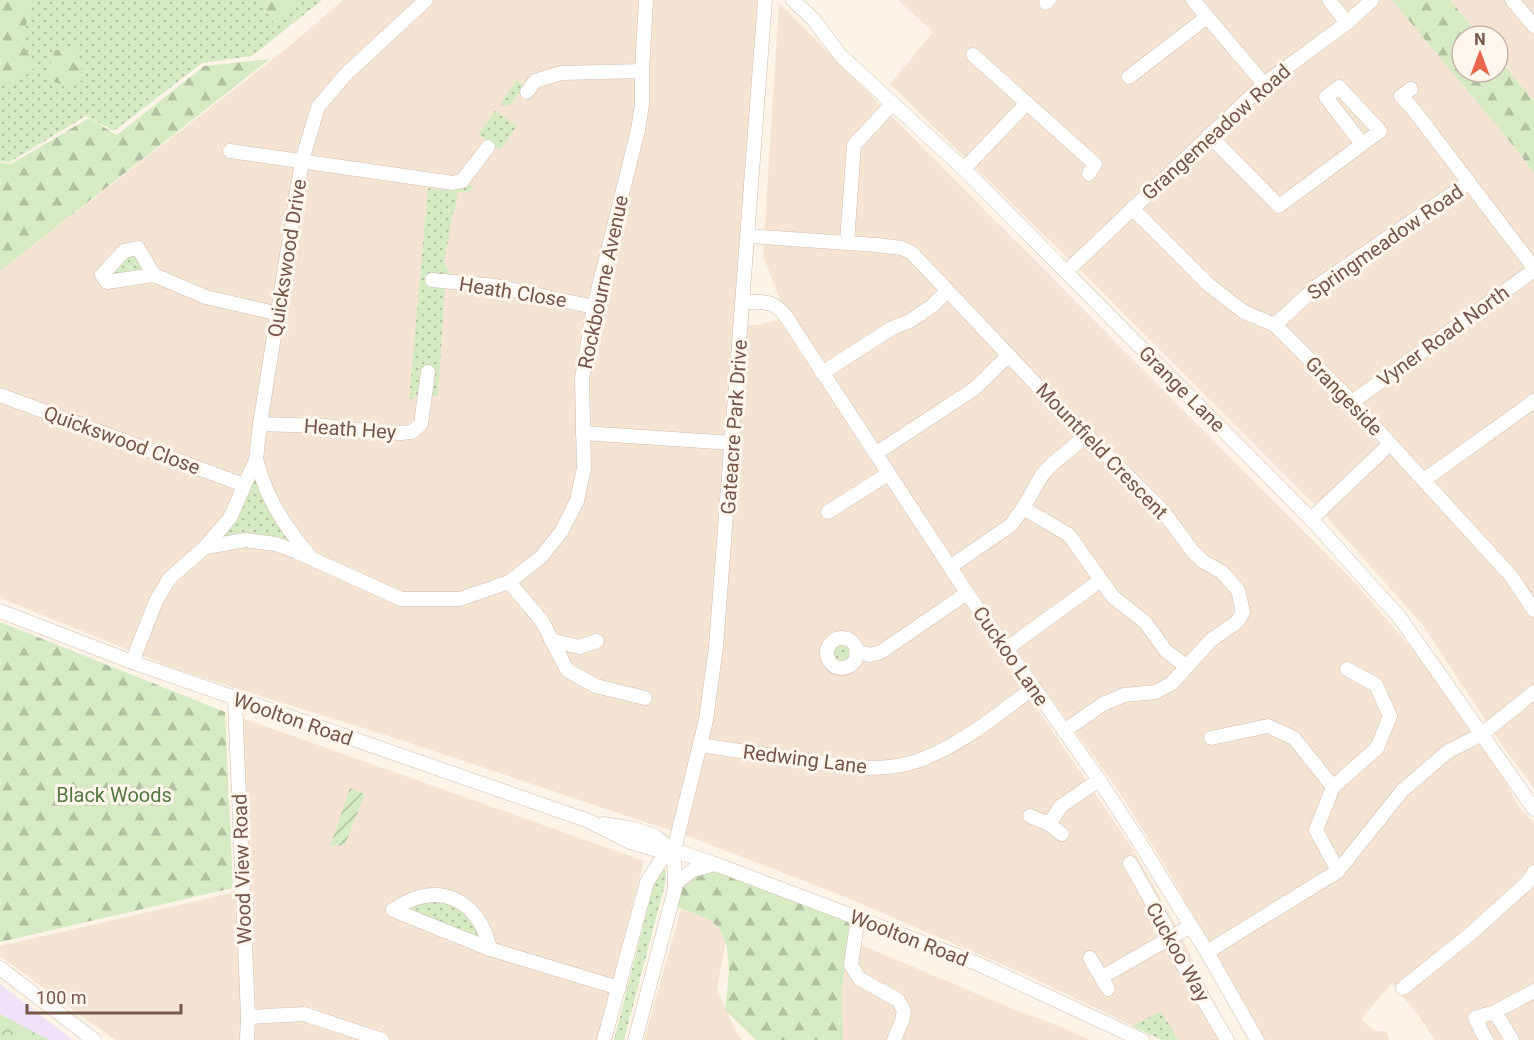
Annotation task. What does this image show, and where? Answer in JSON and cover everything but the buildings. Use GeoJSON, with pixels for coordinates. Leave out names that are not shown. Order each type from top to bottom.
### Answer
{"type":"FeatureCollection","features":[{"type":"Feature","properties":{"kind":"street","name":"Quickswood Drive"},"geometry":{"type":"LineString","coordinates":[[204,548],[230,518],[256,459],[302,160],[318,107],[346,74],[426,0]]}},
{"type":"Feature","properties":{"kind":"street","name":"Rockbourne Avenue"},"geometry":{"type":"LineString","coordinates":[[132,662],[160,593],[175,572],[204,548],[255,540],[276,544],[401,599],[460,599],[509,582],[541,557],[561,532],[577,501],[584,468],[582,379],[594,307],[639,130],[646,0]]}},
{"type":"Feature","properties":{"kind":"street","name":"Gateacre Park Drive"},"geometry":{"type":"LineString","coordinates":[[672,850],[706,720],[716,647],[749,236],[765,0]]}},
{"type":"Feature","properties":{"kind":"street","name":"Grange Lane"},"geometry":{"type":"LineString","coordinates":[[793,0],[813,19],[841,56],[964,169],[1311,519],[1400,618],[1533,808]]}},
{"type":"Feature","properties":{"kind":"street"},"geometry":{"type":"LineString","coordinates":[[1193,0],[1264,84]]}},
{"type":"Feature","properties":{"kind":"street"},"geometry":{"type":"LineString","coordinates":[[1329,0],[1347,22]]}},
{"type":"Feature","properties":{"kind":"street","name":"Grangemeadow Road"},"geometry":{"type":"LineString","coordinates":[[1066,272],[1264,84],[1347,22],[1372,0]]}},
{"type":"Feature","properties":{"kind":"street"},"geometry":{"type":"LineString","coordinates":[[1512,0],[1534,26]]}},
{"type":"Feature","properties":{"kind":"street"},"geometry":{"type":"LineString","coordinates":[[1129,77],[1207,17]]}},
{"type":"Feature","properties":{"kind":"street"},"geometry":{"type":"LineString","coordinates":[[973,55],[1095,164],[1089,174]]}},
{"type":"Feature","properties":{"kind":"street"},"geometry":{"type":"LineString","coordinates":[[527,92],[535,81],[561,73],[642,71]]}},
{"type":"Feature","properties":{"kind":"street"},"geometry":{"type":"LineString","coordinates":[[1209,135],[1280,206],[1380,131],[1340,87],[1326,97],[1362,144]]}},
{"type":"Feature","properties":{"kind":"street"},"geometry":{"type":"LineString","coordinates":[[1411,89],[1401,96],[1534,269]]}},
{"type":"Feature","properties":{"kind":"street"},"geometry":{"type":"LineString","coordinates":[[847,242],[854,145],[892,104]]}},
{"type":"Feature","properties":{"kind":"street"},"geometry":{"type":"LineString","coordinates":[[964,169],[1026,104]]}},
{"type":"Feature","properties":{"kind":"street"},"geometry":{"type":"LineString","coordinates":[[230,151],[453,183],[462,181],[488,147]]}},
{"type":"Feature","properties":{"kind":"street","name":"Springmeadow Road"},"geometry":{"type":"LineString","coordinates":[[1275,325],[1317,286],[1468,183]]}},
{"type":"Feature","properties":{"kind":"street","name":"Grangeside"},"geometry":{"type":"LineString","coordinates":[[1132,208],[1209,285],[1244,312],[1275,325],[1352,402],[1424,480],[1511,576],[1534,610]]}},
{"type":"Feature","properties":{"kind":"street","name":"Mountfield Crescent"},"geometry":{"type":"LineString","coordinates":[[749,236],[847,242],[902,248],[912,253],[1086,436],[1163,511],[1193,552],[1204,562],[1222,572],[1238,590],[1243,612],[1237,622],[1211,640],[1172,683],[1156,692],[1124,695],[1103,704],[1064,731]]}},
{"type":"Feature","properties":{"kind":"street","name":"Vyner Road North"},"geometry":{"type":"LineString","coordinates":[[1352,402],[1534,269]]}},
{"type":"Feature","properties":{"kind":"street"},"geometry":{"type":"LineString","coordinates":[[154,275],[206,297],[279,314]]}},
{"type":"Feature","properties":{"kind":"street","name":"Heath Close"},"geometry":{"type":"LineString","coordinates":[[432,280],[496,286],[594,307]]}},
{"type":"Feature","properties":{"kind":"street"},"geometry":{"type":"LineString","coordinates":[[822,373],[892,328],[910,321],[932,306],[947,291]]}},
{"type":"Feature","properties":{"kind":"street","name":"Cuckoo Lane"},"geometry":{"type":"LineString","coordinates":[[743,302],[770,302],[779,307],[967,593],[1099,780],[1207,952],[1257,1040]]}},
{"type":"Feature","properties":{"kind":"street"},"geometry":{"type":"LineString","coordinates":[[876,454],[974,389],[1009,355]]}},
{"type":"Feature","properties":{"kind":"street","name":"Heath Hey"},"geometry":{"type":"LineString","coordinates":[[260,424],[324,426],[388,434],[412,432],[421,424],[428,372]]}},
{"type":"Feature","properties":{"kind":"street","name":"Quickswood Close"},"geometry":{"type":"LineString","coordinates":[[0,395],[244,485]]}},
{"type":"Feature","properties":{"kind":"street"},"geometry":{"type":"LineString","coordinates":[[1424,480],[1534,401]]}},
{"type":"Feature","properties":{"kind":"street"},"geometry":{"type":"LineString","coordinates":[[583,433],[733,443]]}},
{"type":"Feature","properties":{"kind":"street"},"geometry":{"type":"LineString","coordinates":[[950,567],[1011,525],[1042,475],[1086,436]]}},
{"type":"Feature","properties":{"kind":"street"},"geometry":{"type":"LineString","coordinates":[[1311,519],[1390,444]]}},
{"type":"Feature","properties":{"kind":"street","name":"Rockbourne Avenue"},"geometry":{"type":"LineString","coordinates":[[256,459],[265,489],[280,519],[312,559]]}},
{"type":"Feature","properties":{"kind":"street"},"geometry":{"type":"LineString","coordinates":[[828,512],[888,474]]}},
{"type":"Feature","properties":{"kind":"street"},"geometry":{"type":"LineString","coordinates":[[1023,508],[1069,535],[1113,597],[1145,622],[1166,651],[1187,667]]}},
{"type":"Feature","properties":{"kind":"street"},"geometry":{"type":"LineString","coordinates":[[1006,649],[1101,580]]}},
{"type":"Feature","properties":{"kind":"street"},"geometry":{"type":"LineString","coordinates":[[509,582],[542,621],[567,670],[596,686],[645,698]]}},
{"type":"Feature","properties":{"kind":"street"},"geometry":{"type":"LineString","coordinates":[[856,653],[860,651],[870,655],[881,652],[967,593]]}},
{"type":"Feature","properties":{"kind":"street","name":"Woolton Road"},"geometry":{"type":"LineString","coordinates":[[0,611],[235,699],[589,821],[640,846],[672,850],[715,864],[858,917],[976,963],[1142,1040]]}},
{"type":"Feature","properties":{"kind":"street"},"geometry":{"type":"LineString","coordinates":[[551,640],[579,647],[597,641]]}},
{"type":"Feature","properties":{"kind":"street"},"geometry":{"type":"LineString","coordinates":[[1338,871],[1316,830],[1333,787],[1377,748],[1390,716],[1376,685],[1347,669]]}},
{"type":"Feature","properties":{"kind":"street","name":"Redwing Lane"},"geometry":{"type":"LineString","coordinates":[[700,745],[856,768],[885,768],[915,762],[942,751],[1033,688]]}},
{"type":"Feature","properties":{"kind":"street"},"geometry":{"type":"LineString","coordinates":[[1207,952],[1338,871],[1402,791],[1447,752],[1482,734],[1534,692]]}},
{"type":"Feature","properties":{"kind":"street","name":"Wood View Road"},"geometry":{"type":"LineString","coordinates":[[235,699],[248,1017],[247,1040]]}},
{"type":"Feature","properties":{"kind":"street"},"geometry":{"type":"LineString","coordinates":[[1211,738],[1268,726],[1294,738],[1333,787]]}},
{"type":"Feature","properties":{"kind":"street"},"geometry":{"type":"LineString","coordinates":[[1049,825],[1061,806],[1099,780]]}},
{"type":"Feature","properties":{"kind":"street"},"geometry":{"type":"LineString","coordinates":[[1030,816],[1062,834]]}},
{"type":"Feature","properties":{"kind":"street","name":"Woolton Road"},"geometry":{"type":"LineString","coordinates":[[589,821],[634,829],[655,836],[672,850]]}},
{"type":"Feature","properties":{"kind":"street"},"geometry":{"type":"LineString","coordinates":[[604,1040],[647,882],[646,857],[640,846]]}},
{"type":"Feature","properties":{"kind":"street"},"geometry":{"type":"LineString","coordinates":[[647,882],[661,860],[672,850]]}},
{"type":"Feature","properties":{"kind":"street"},"geometry":{"type":"LineString","coordinates":[[635,1040],[676,883],[672,850]]}},
{"type":"Feature","properties":{"kind":"street","name":"Cuckoo Way"},"geometry":{"type":"LineString","coordinates":[[1130,863],[1166,927],[1168,939],[1227,1040]]}},
{"type":"Feature","properties":{"kind":"street"},"geometry":{"type":"LineString","coordinates":[[676,883],[693,870],[715,864]]}},
{"type":"Feature","properties":{"kind":"street"},"geometry":{"type":"LineString","coordinates":[[1403,987],[1478,928],[1527,883],[1534,872]]}},
{"type":"Feature","properties":{"kind":"street"},"geometry":{"type":"LineString","coordinates":[[490,949],[488,936],[480,920],[454,898],[444,895],[419,897],[405,901],[393,910],[490,949],[619,988]]}},
{"type":"Feature","properties":{"kind":"street"},"geometry":{"type":"LineString","coordinates":[[858,917],[851,965],[860,979],[898,1000],[904,1011],[894,1040]]}},
{"type":"Feature","properties":{"kind":"street"},"geometry":{"type":"LineString","coordinates":[[1090,958],[1105,982],[1191,926]]}},
{"type":"Feature","properties":{"kind":"street"},"geometry":{"type":"LineString","coordinates":[[0,968],[94,1040]]}},
{"type":"Feature","properties":{"kind":"street"},"geometry":{"type":"LineString","coordinates":[[1486,1040],[1475,1018],[1496,1012],[1534,991]]}},
{"type":"Feature","properties":{"kind":"street"},"geometry":{"type":"LineString","coordinates":[[1496,1012],[1512,1040]]}},
{"type":"Feature","properties":{"kind":"street"},"geometry":{"type":"LineString","coordinates":[[248,1017],[304,1014],[364,1036],[382,1040]]}},
{"type":"Feature","properties":{"kind":"shaded area"},"geometry":{"type":"Polygon","coordinates":[[[343,0],[761,0],[738,325],[756,325],[779,320],[954,586],[1132,848],[1175,924],[1233,1040],[1162,1040],[1031,977],[848,898],[696,839],[398,739],[178,670],[0,598],[0,271],[286,49],[343,0]]]}},
{"type":"Feature","properties":{"kind":"shaded area"},"geometry":{"type":"Polygon","coordinates":[[[898,0],[1392,0],[1450,70],[1450,84],[1462,84],[1517,150],[1534,174],[1534,788],[1504,748],[1422,624],[1324,514],[890,84],[933,32],[898,0]]]}},
{"type":"Feature","properties":{"kind":"shaded area"},"geometry":{"type":"Polygon","coordinates":[[[1450,0],[1534,0],[1534,101],[1510,72],[1510,24],[1470,24],[1450,0]]]}},
{"type":"Feature","properties":{"kind":"shaded area"},"geometry":{"type":"Polygon","coordinates":[[[779,3],[1357,585],[1465,711],[1521,810],[1534,822],[1534,1040],[1435,1040],[1392,983],[1361,1019],[1373,1030],[1386,1032],[1389,1040],[1264,1040],[1168,871],[1118,790],[1006,637],[780,299],[763,256],[779,3]]]}},
{"type":"Feature","properties":{"kind":"shaded area"},"geometry":{"type":"Polygon","coordinates":[[[242,718],[644,861],[597,1040],[115,1040],[0,956],[0,946],[227,894],[250,882],[242,718]]]}},
{"type":"Feature","properties":{"kind":"shaded area"},"geometry":{"type":"Polygon","coordinates":[[[684,898],[729,923],[717,990],[742,1040],[644,1040],[684,898]]]}},
{"type":"Feature","properties":{"kind":"shaded area"},"geometry":{"type":"Polygon","coordinates":[[[847,939],[1089,1040],[843,1040],[842,992],[847,939]]]}},
{"type":"Feature","properties":{"kind":"shaded area"},"geometry":{"type":"Polygon","coordinates":[[[0,984],[73,1040],[0,1040],[0,984]]]}},
{"type":"Feature","properties":{"kind":"green space"},"geometry":{"type":"Polygon","coordinates":[[[0,0],[322,0],[252,56],[202,63],[114,131],[86,116],[10,162],[0,161],[0,0]]]}},
{"type":"Feature","properties":{"kind":"green space"},"geometry":{"type":"Polygon","coordinates":[[[0,0],[30,0],[32,3],[21,42],[36,66],[22,79],[0,84],[0,0]]]}},
{"type":"Feature","properties":{"kind":"green space"},"geometry":{"type":"Polygon","coordinates":[[[259,0],[304,0],[274,23],[259,0]]]}},
{"type":"Feature","properties":{"kind":"green space"},"geometry":{"type":"Polygon","coordinates":[[[1392,0],[1450,0],[1470,24],[1450,24],[1450,70],[1392,0]]]}},
{"type":"Feature","properties":{"kind":"green space"},"geometry":{"type":"Polygon","coordinates":[[[76,49],[84,79],[72,86],[45,80],[55,50],[76,49]]]}},
{"type":"Feature","properties":{"kind":"green space"},"geometry":{"type":"Polygon","coordinates":[[[270,59],[0,271],[0,163],[11,164],[89,118],[117,135],[204,66],[270,59]]]}},
{"type":"Feature","properties":{"kind":"green space"},"geometry":{"type":"Polygon","coordinates":[[[1510,72],[1534,101],[1534,174],[1462,84],[1510,84],[1510,72]]]}},
{"type":"Feature","properties":{"kind":"green space"},"geometry":{"type":"Polygon","coordinates":[[[517,80],[524,86],[511,104],[505,106],[500,104],[517,80]]]}},
{"type":"Feature","properties":{"kind":"green space"},"geometry":{"type":"Polygon","coordinates":[[[495,111],[517,126],[500,150],[478,134],[495,111]]]}},
{"type":"Feature","properties":{"kind":"green space"},"geometry":{"type":"Polygon","coordinates":[[[465,182],[474,187],[469,192],[458,192],[444,264],[450,274],[445,288],[438,396],[415,395],[415,398],[409,399],[428,188],[442,190],[465,182]]]}},
{"type":"Feature","properties":{"kind":"green space"},"geometry":{"type":"Polygon","coordinates":[[[138,248],[154,275],[107,282],[124,251],[138,248]]]}},
{"type":"Feature","properties":{"kind":"green space"},"geometry":{"type":"Polygon","coordinates":[[[257,463],[310,556],[258,546],[214,547],[257,463]]]}},
{"type":"Feature","properties":{"kind":"green space","name":"Black Woods"},"geometry":{"type":"Polygon","coordinates":[[[0,622],[225,712],[233,888],[0,942],[0,622]]]}},
{"type":"Feature","properties":{"kind":"green space"},"geometry":{"type":"Polygon","coordinates":[[[837,643],[845,643],[851,649],[851,657],[845,663],[837,663],[831,657],[831,649],[837,643]]]}},
{"type":"Feature","properties":{"kind":"green space"},"geometry":{"type":"Polygon","coordinates":[[[350,788],[365,794],[345,845],[330,846],[350,788]]]}},
{"type":"Feature","properties":{"kind":"green space"},"geometry":{"type":"Polygon","coordinates":[[[690,861],[850,915],[842,992],[843,1040],[756,1040],[725,1010],[729,973],[727,948],[723,936],[708,919],[678,907],[675,889],[690,861]]]}},
{"type":"Feature","properties":{"kind":"green space"},"geometry":{"type":"Polygon","coordinates":[[[661,869],[666,870],[666,880],[624,1040],[614,1040],[656,876],[661,869]]]}},
{"type":"Feature","properties":{"kind":"green space"},"geometry":{"type":"Polygon","coordinates":[[[442,899],[469,916],[486,944],[399,909],[442,899]]]}},
{"type":"Feature","properties":{"kind":"green space"},"geometry":{"type":"Polygon","coordinates":[[[1161,1011],[1178,1040],[1162,1040],[1132,1026],[1161,1011]]]}},
{"type":"Feature","properties":{"kind":"green space"},"geometry":{"type":"Polygon","coordinates":[[[0,1014],[49,1040],[0,1040],[0,1014]]]}}]}
